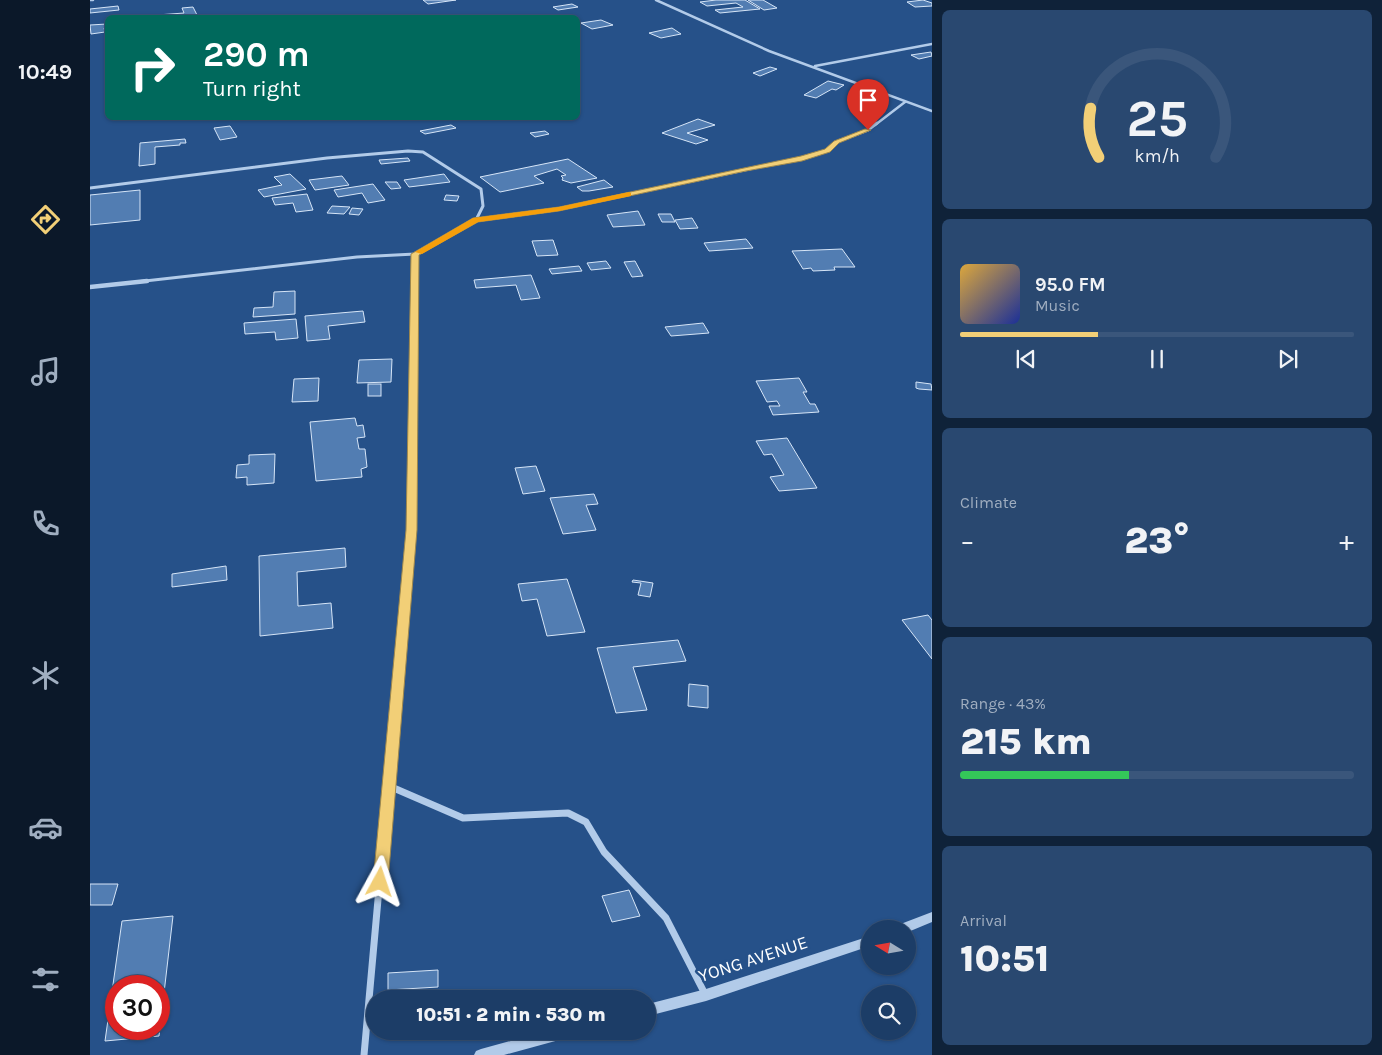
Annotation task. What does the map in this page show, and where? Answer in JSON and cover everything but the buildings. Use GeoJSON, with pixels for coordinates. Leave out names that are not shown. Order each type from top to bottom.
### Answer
{"type":"FeatureCollection","features":[{"type":"Feature","properties":{"kind":"street"},"geometry":{"type":"LineString","coordinates":[[656,0],[769,50],[932,111]]}},
{"type":"Feature","properties":{"kind":"street"},"geometry":{"type":"LineString","coordinates":[[813,66],[932,44]]}},
{"type":"Feature","properties":{"kind":"street"},"geometry":{"type":"LineString","coordinates":[[90,287],[357,257],[415,254],[476,220],[559,209],[802,158],[827,150],[836,142],[868,130],[905,102]]}},
{"type":"Feature","properties":{"kind":"street"},"geometry":{"type":"LineString","coordinates":[[90,188],[327,158],[408,151],[423,152],[481,189],[483,206],[476,220]]}},
{"type":"Feature","properties":{"kind":"street"},"geometry":{"type":"LineString","coordinates":[[364,1055],[411,530],[415,254]]}},
{"type":"Feature","properties":{"kind":"street"},"geometry":{"type":"LineString","coordinates":[[389,786],[462,818],[568,813],[586,822],[604,852],[666,918],[706,995]]}},
{"type":"Feature","properties":{"kind":"street"},"geometry":{"type":"LineString","coordinates":[[916,923],[932,917]]}},
{"type":"Feature","properties":{"kind":"street","name":"YONG AVENUE"},"geometry":{"type":"LineString","coordinates":[[656,1008],[706,995],[861,944]]}},
{"type":"Feature","properties":{"kind":"street"},"geometry":{"type":"LineString","coordinates":[[481,1055],[537,1040]]}},
{"type":"Feature","properties":{"kind":"slow traffic"},"geometry":{"type":"LineString","coordinates":[[419,252],[476,220],[559,209],[629,194]]}},
{"type":"Feature","properties":{"kind":"route"},"geometry":{"type":"LineString","coordinates":[[380,882],[411,530],[415,254],[476,220],[559,209],[802,158],[827,150],[836,142],[868,130]]}}]}
